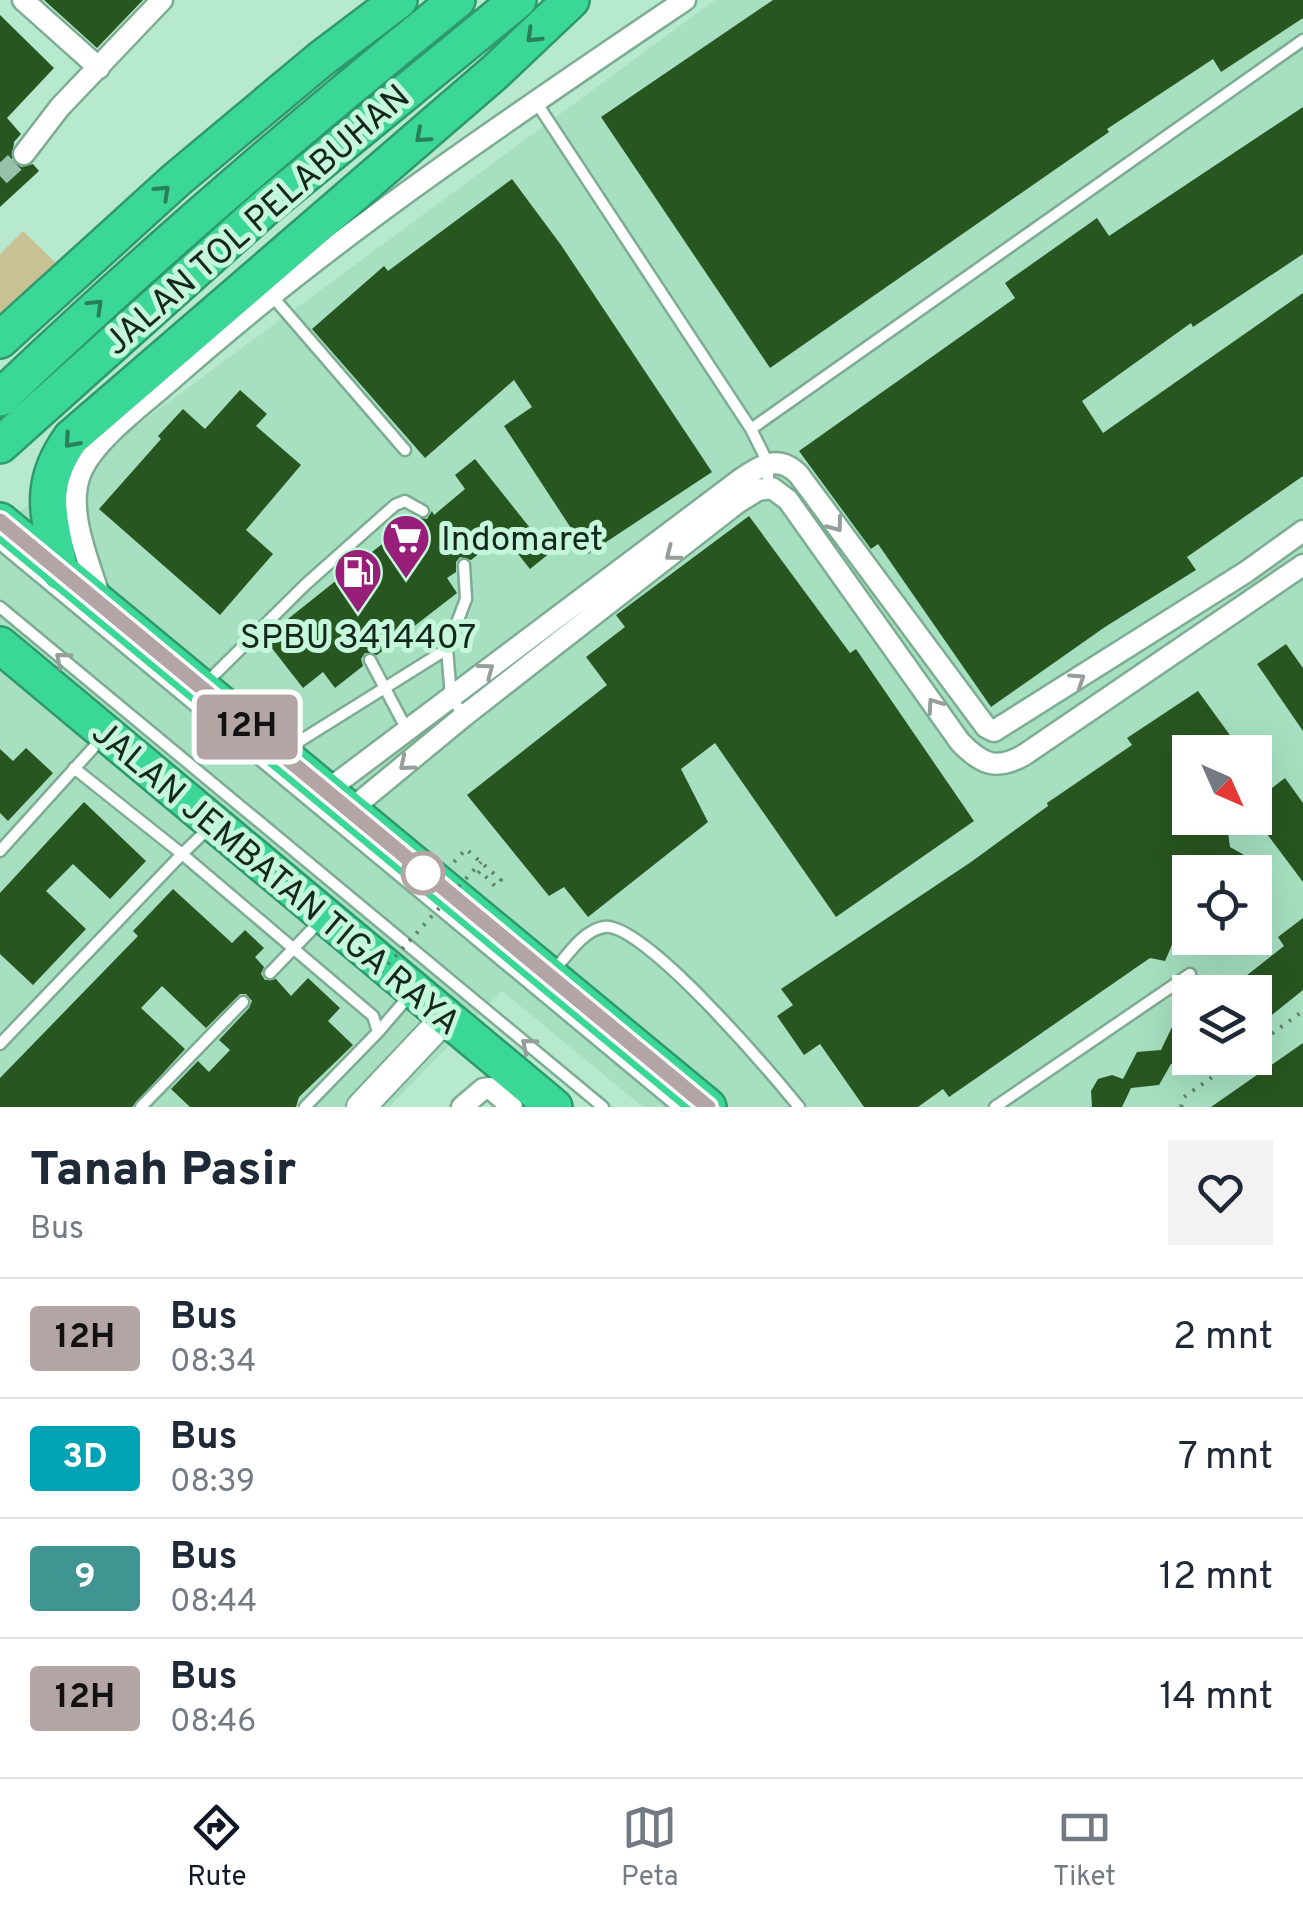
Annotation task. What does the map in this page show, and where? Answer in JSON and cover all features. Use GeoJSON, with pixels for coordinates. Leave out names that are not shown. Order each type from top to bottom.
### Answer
{"type":"FeatureCollection","features":[{"type":"Feature","properties":{"kind":"highway"},"geometry":{"type":"LineString","coordinates":[[0,340],[176,180],[399,0]]}},
{"type":"Feature","properties":{"kind":"highway","name":"JALAN TOL PELABUHAN"},"geometry":{"type":"LineString","coordinates":[[0,398],[114,288],[248,170],[457,0]]}},
{"type":"Feature","properties":{"kind":"highway","name":"JALAN TOL PELABUHAN"},"geometry":{"type":"LineString","coordinates":[[0,445],[268,204],[518,0]]}},
{"type":"Feature","properties":{"kind":"highway"},"geometry":{"type":"LineString","coordinates":[[56,576],[49,487],[54,463],[71,438],[496,72],[572,0]]}},
{"type":"Feature","properties":{"kind":"highway"},"geometry":{"type":"LineString","coordinates":[[0,521],[56,576],[103,608],[708,1107]]}},
{"type":"Feature","properties":{"kind":"highway","name":"JALAN JEMBATAN TIGA RAYA"},"geometry":{"type":"LineString","coordinates":[[8,660],[105,733],[554,1107]]}},
{"type":"Feature","properties":{"kind":"street"},"geometry":{"type":"LineString","coordinates":[[23,0],[99,68]]}},
{"type":"Feature","properties":{"kind":"street"},"geometry":{"type":"LineString","coordinates":[[24,154],[60,107],[162,0]]}},
{"type":"Feature","properties":{"kind":"street"},"geometry":{"type":"LineString","coordinates":[[103,608],[78,518],[77,488],[86,463],[148,400],[271,296],[536,101],[684,0]]}},
{"type":"Feature","properties":{"kind":"street"},"geometry":{"type":"LineString","coordinates":[[337,802],[408,730],[741,479],[768,463],[785,463],[800,475],[986,727],[994,731],[1004,765]]}},
{"type":"Feature","properties":{"kind":"street"},"geometry":{"type":"LineString","coordinates":[[337,802],[464,716],[737,503],[768,488],[788,500],[960,742],[988,765],[1004,765],[1024,756],[1303,565]]}},
{"type":"Feature","properties":{"kind":"street"},"geometry":{"type":"LineString","coordinates":[[994,731],[1303,532]]}},
{"type":"Feature","properties":{"kind":"street"},"geometry":{"type":"LineString","coordinates":[[361,1107],[445,1018]]}},
{"type":"Feature","properties":{"kind":"street"},"geometry":{"type":"LineString","coordinates":[[462,1107],[490,1088],[512,1107]]}},
{"type":"Feature","properties":{"kind":"lane"},"geometry":{"type":"LineString","coordinates":[[752,429],[1303,40]]}},
{"type":"Feature","properties":{"kind":"lane"},"geometry":{"type":"LineString","coordinates":[[536,101],[752,429],[768,463],[768,488]]}},
{"type":"Feature","properties":{"kind":"lane"},"geometry":{"type":"LineString","coordinates":[[271,296],[405,450]]}},
{"type":"Feature","properties":{"kind":"lane"},"geometry":{"type":"LineString","coordinates":[[200,689],[306,584],[395,505],[405,502],[423,512]]}},
{"type":"Feature","properties":{"kind":"lane"},"geometry":{"type":"LineString","coordinates":[[0,544],[56,576],[678,1107]]}},
{"type":"Feature","properties":{"kind":"lane"},"geometry":{"type":"LineString","coordinates":[[464,565],[466,599],[448,649],[450,697],[464,716]]}},
{"type":"Feature","properties":{"kind":"lane"},"geometry":{"type":"LineString","coordinates":[[306,584],[315,595]]}},
{"type":"Feature","properties":{"kind":"lane"},"geometry":{"type":"LineString","coordinates":[[0,608],[603,1107]]}},
{"type":"Feature","properties":{"kind":"lane"},"geometry":{"type":"LineString","coordinates":[[279,754],[448,649]]}},
{"type":"Feature","properties":{"kind":"lane"},"geometry":{"type":"LineString","coordinates":[[370,660],[408,730]]}},
{"type":"Feature","properties":{"kind":"lane"},"geometry":{"type":"LineString","coordinates":[[0,852],[105,733]]}},
{"type":"Feature","properties":{"kind":"lane"},"geometry":{"type":"LineString","coordinates":[[74,768],[373,1016],[378,1032]]}},
{"type":"Feature","properties":{"kind":"lane"},"geometry":{"type":"LineString","coordinates":[[0,1044],[213,824]]}},
{"type":"Feature","properties":{"kind":"lane"},"geometry":{"type":"LineString","coordinates":[[270,973],[324,916]]}},
{"type":"Feature","properties":{"kind":"lane"},"geometry":{"type":"LineString","coordinates":[[549,976],[593,931],[604,927],[627,932],[691,988],[800,1107]]}},
{"type":"Feature","properties":{"kind":"lane"},"geometry":{"type":"LineString","coordinates":[[995,1107],[1190,974]]}},
{"type":"Feature","properties":{"kind":"lane"},"geometry":{"type":"LineString","coordinates":[[305,1107],[413,991]]}},
{"type":"Feature","properties":{"kind":"lane"},"geometry":{"type":"LineString","coordinates":[[141,1107],[243,1002]]}},
{"type":"Feature","properties":{"kind":"path"},"geometry":{"type":"LineString","coordinates":[[466,849],[501,880],[495,886],[480,871]]}},
{"type":"Feature","properties":{"kind":"path"},"geometry":{"type":"LineString","coordinates":[[374,980],[481,862]]}},
{"type":"Feature","properties":{"kind":"path"},"geometry":{"type":"LineString","coordinates":[[1272,1034],[1303,1011]]}},
{"type":"Feature","properties":{"kind":"path"},"geometry":{"type":"LineString","coordinates":[[1180,1107],[1184,1097],[1215,1075]]}},
{"type":"Feature","properties":{"kind":"shaded area"},"geometry":{"type":"Polygon","coordinates":[[[715,0],[1303,0],[1303,1107],[643,1107],[502,991],[389,1107],[0,1107],[0,526],[715,0]]]}},
{"type":"Feature","properties":{"kind":"shaded area"},"geometry":{"type":"Polygon","coordinates":[[[23,231],[59,266],[0,316],[0,254],[23,231]]]}},
{"type":"Feature","properties":{"kind":"building"},"geometry":{"type":"Polygon","coordinates":[[[44,0],[143,0],[97,48],[44,0]]]}},
{"type":"Feature","properties":{"kind":"building"},"geometry":{"type":"Polygon","coordinates":[[[773,0],[1303,0],[1303,18],[1221,72],[1213,59],[1107,129],[1109,132],[770,368],[601,117],[773,0]]]}},
{"type":"Feature","properties":{"kind":"building"},"geometry":{"type":"Polygon","coordinates":[[[0,15],[54,68],[7,118],[21,134],[14,142],[12,160],[21,167],[33,164],[39,171],[0,207],[0,15]]]}},
{"type":"Feature","properties":{"kind":"building"},"geometry":{"type":"Polygon","coordinates":[[[1303,107],[1303,254],[1193,327],[1191,323],[1082,401],[1103,433],[1303,293],[1303,476],[1187,557],[1196,570],[1105,627],[991,707],[878,544],[871,549],[799,451],[1015,298],[1005,283],[1097,218],[1109,236],[1303,107]]]}},
{"type":"Feature","properties":{"kind":"building"},"geometry":{"type":"Polygon","coordinates":[[[512,179],[561,245],[712,472],[588,554],[504,426],[532,407],[514,380],[425,458],[312,329],[384,266],[388,271],[512,179]]]}},
{"type":"Feature","properties":{"kind":"building"},"geometry":{"type":"Polygon","coordinates":[[[240,390],[267,414],[256,426],[301,465],[246,530],[273,554],[220,615],[99,509],[183,409],[205,429],[240,390]]]}},
{"type":"Feature","properties":{"kind":"building","name":"SPBU 3414407"},"geometry":{"type":"Polygon","coordinates":[[[475,459],[550,553],[530,569],[503,535],[471,560],[460,557],[456,572],[447,578],[457,593],[377,655],[365,653],[361,659],[363,666],[335,688],[323,672],[303,688],[264,638],[416,517],[427,519],[432,511],[434,515],[465,489],[455,475],[475,459]]]}},
{"type":"Feature","properties":{"kind":"building"},"geometry":{"type":"Polygon","coordinates":[[[749,516],[850,653],[856,649],[974,821],[836,917],[715,743],[681,769],[708,822],[588,917],[564,887],[549,896],[467,795],[607,685],[586,657],[625,627],[616,615],[749,516]]]}},
{"type":"Feature","properties":{"kind":"building"},"geometry":{"type":"Polygon","coordinates":[[[1286,644],[1303,668],[1303,731],[1257,664],[1286,644]]]}},
{"type":"Feature","properties":{"kind":"building"},"geometry":{"type":"Polygon","coordinates":[[[1198,691],[1230,735],[1172,735],[1172,835],[1228,835],[1230,847],[1244,855],[1172,855],[1172,945],[1165,961],[1150,958],[949,1097],[943,1089],[918,1107],[864,1107],[820,1044],[804,1055],[777,1016],[793,1005],[781,989],[971,862],[1047,803],[1132,745],[1127,738],[1198,691]]]}},
{"type":"Feature","properties":{"kind":"building"},"geometry":{"type":"Polygon","coordinates":[[[26,748],[53,773],[8,821],[0,813],[0,749],[13,761],[26,748]]]}},
{"type":"Feature","properties":{"kind":"building"},"geometry":{"type":"Polygon","coordinates":[[[1285,778],[1303,803],[1303,882],[1268,835],[1272,835],[1272,788],[1285,778]]]}},
{"type":"Feature","properties":{"kind":"building"},"geometry":{"type":"Polygon","coordinates":[[[84,802],[146,861],[110,899],[73,864],[46,891],[86,929],[33,985],[0,954],[0,893],[84,802]]]}},
{"type":"Feature","properties":{"kind":"building"},"geometry":{"type":"Polygon","coordinates":[[[173,889],[232,943],[245,930],[264,948],[255,957],[264,967],[261,974],[265,980],[276,979],[291,996],[308,978],[340,1008],[328,1021],[353,1045],[299,1097],[296,1107],[190,1107],[171,1089],[198,1061],[209,1072],[230,1050],[219,1040],[252,1001],[246,994],[240,994],[206,1028],[162,986],[141,1008],[185,1049],[132,1107],[0,1107],[0,1078],[138,936],[133,931],[173,889]]]}},
{"type":"Feature","properties":{"kind":"building"},"geometry":{"type":"Polygon","coordinates":[[[1303,918],[1303,990],[1272,1015],[1272,975],[1247,975],[1284,946],[1278,937],[1303,918]]]}},
{"type":"Feature","properties":{"kind":"building"},"geometry":{"type":"Polygon","coordinates":[[[1172,1027],[1172,1064],[1159,1085],[1131,1088],[1122,1107],[1092,1107],[1091,1091],[1098,1079],[1112,1075],[1123,1079],[1137,1052],[1161,1050],[1172,1027]]]}},
{"type":"Feature","properties":{"kind":"building"},"geometry":{"type":"Polygon","coordinates":[[[1303,1043],[1303,1107],[1211,1107],[1257,1075],[1272,1075],[1272,1065],[1303,1043]]]}},
{"type":"Feature","properties":{"kind":"tunnel"},"geometry":{"type":"LineString","coordinates":[[0,176],[24,154]]}},
{"type":"Feature","properties":{"kind":"bus line","name":"12H"},"geometry":{"type":"LineString","coordinates":[[0,521],[708,1107]]}},
{"type":"Feature","properties":{"kind":"place","name":"Indomaret"},"geometry":{"type":"Point","coordinates":[406,580]}},
{"type":"Feature","properties":{"kind":"place","name":"SPBU 3414407"},"geometry":{"type":"Point","coordinates":[358,614]}}]}
